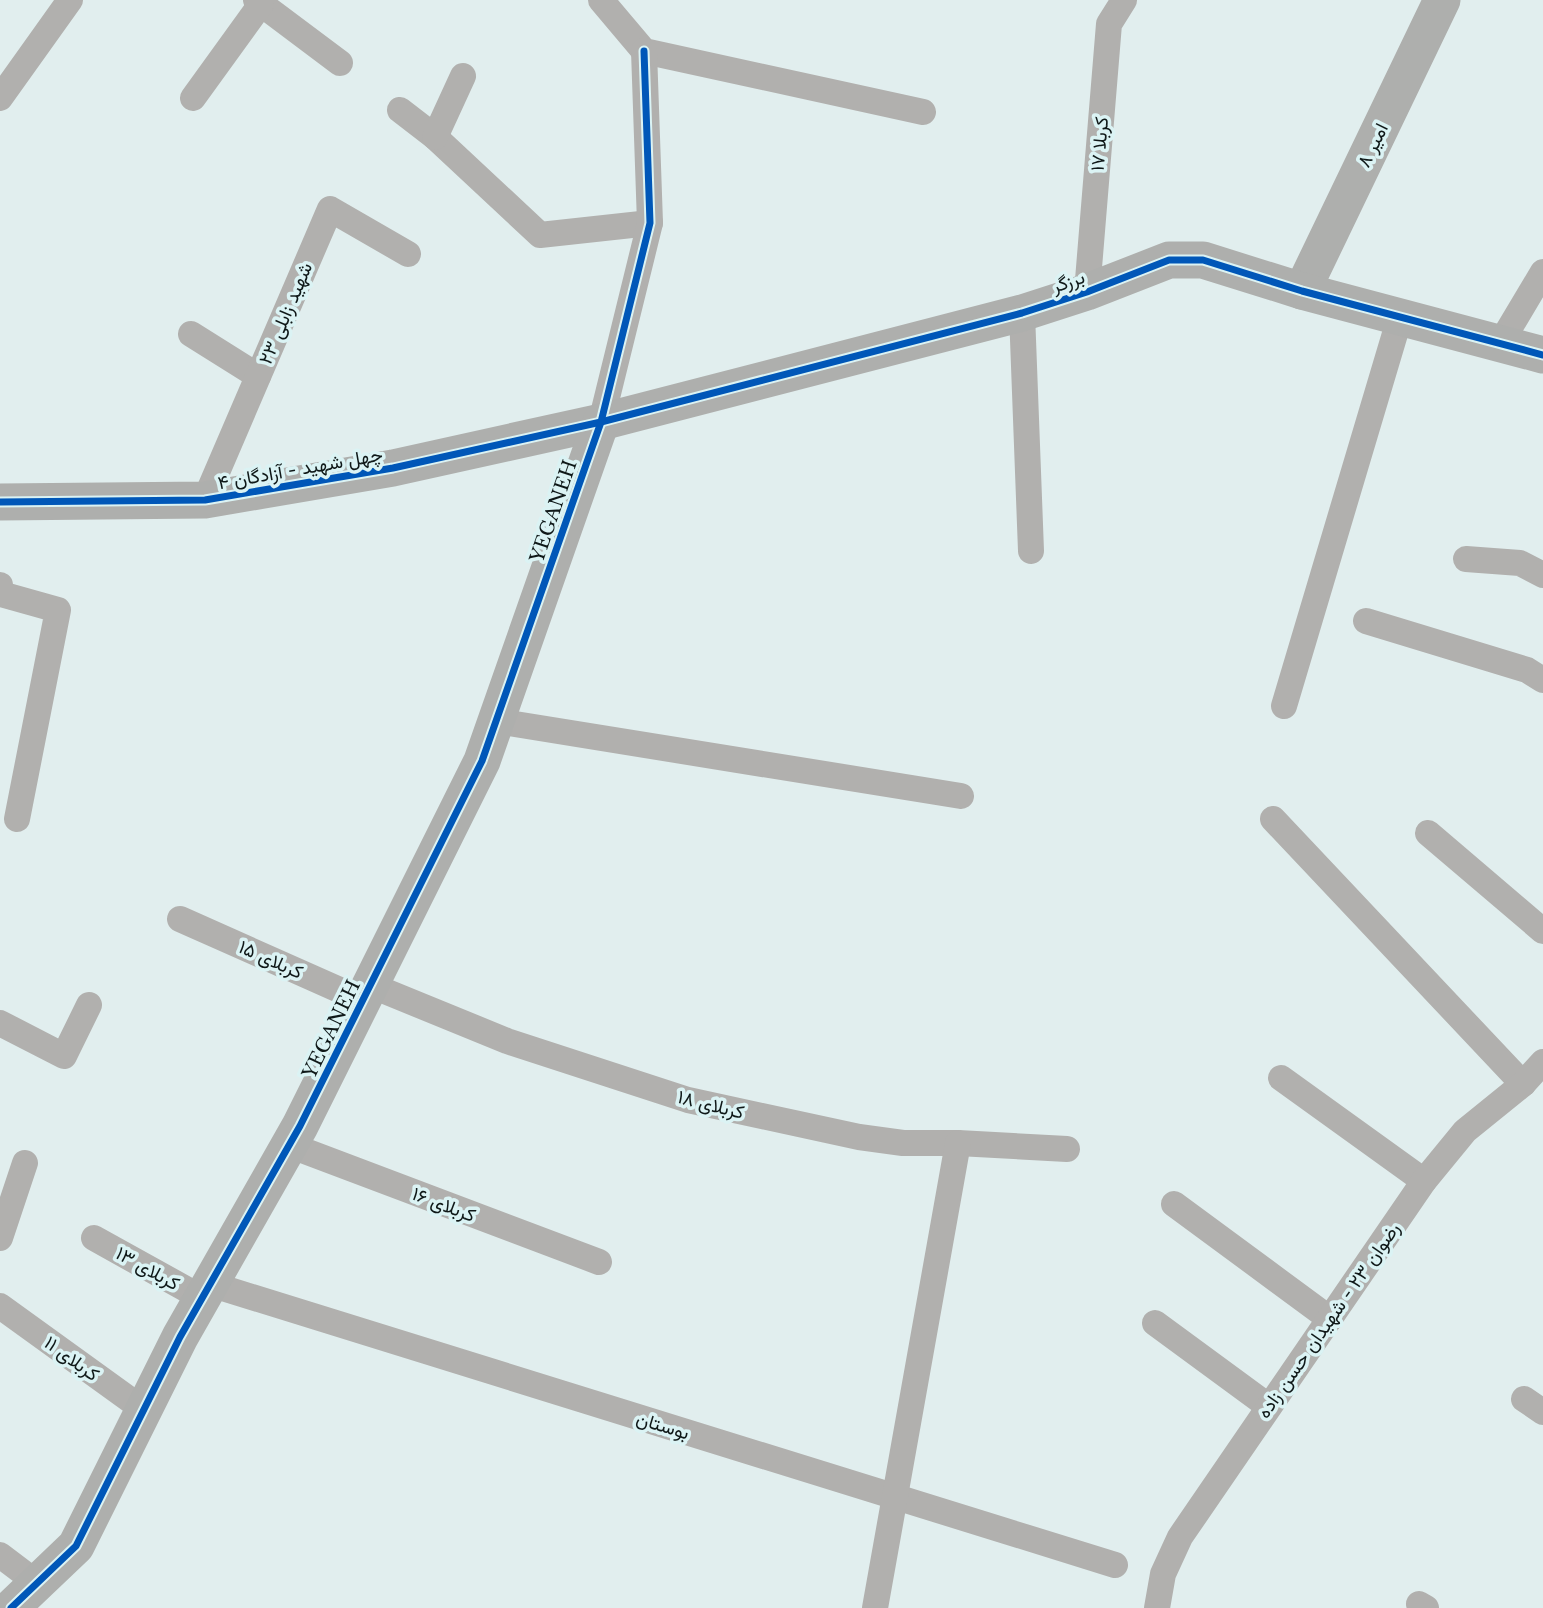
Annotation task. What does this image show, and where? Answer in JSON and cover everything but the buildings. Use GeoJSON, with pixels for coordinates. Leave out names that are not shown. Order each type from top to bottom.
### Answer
{"type":"FeatureCollection","features":[{"type":"Feature","properties":{"kind":"street"},"geometry":{"type":"LineString","coordinates":[[0,98],[70,0]]}},
{"type":"Feature","properties":{"kind":"street"},"geometry":{"type":"LineString","coordinates":[[601,0],[644,51],[923,112]]}},
{"type":"Feature","properties":{"kind":"street","name":"کربلا ۱۷"},"geometry":{"type":"LineString","coordinates":[[1087,292],[1109,24],[1124,0]]}},
{"type":"Feature","properties":{"kind":"street","name":"امیر ۸"},"geometry":{"type":"LineString","coordinates":[[1302,291],[1442,0]]}},
{"type":"Feature","properties":{"kind":"street"},"geometry":{"type":"LineString","coordinates":[[193,98],[258,2],[340,63]]}},
{"type":"Feature","properties":{"kind":"street"},"geometry":{"type":"LineString","coordinates":[[601,422],[650,223],[644,51]]}},
{"type":"Feature","properties":{"kind":"street"},"geometry":{"type":"LineString","coordinates":[[435,137],[463,76]]}},
{"type":"Feature","properties":{"kind":"street"},"geometry":{"type":"LineString","coordinates":[[400,110],[435,137],[540,235],[650,223]]}},
{"type":"Feature","properties":{"kind":"street","name":"شهید زابلی ۲۳"},"geometry":{"type":"LineString","coordinates":[[205,500],[330,209],[408,254]]}},
{"type":"Feature","properties":{"kind":"street","name":"برزگر"},"geometry":{"type":"LineString","coordinates":[[601,422],[1022,313],[1087,292],[1169,260],[1203,260],[1302,291],[1543,355]]}},
{"type":"Feature","properties":{"kind":"street"},"geometry":{"type":"LineString","coordinates":[[1500,344],[1543,272]]}},
{"type":"Feature","properties":{"kind":"street"},"geometry":{"type":"LineString","coordinates":[[1022,313],[1031,551]]}},
{"type":"Feature","properties":{"kind":"street"},"geometry":{"type":"LineString","coordinates":[[1284,706],[1400,317]]}},
{"type":"Feature","properties":{"kind":"street"},"geometry":{"type":"LineString","coordinates":[[191,334],[258,376]]}},
{"type":"Feature","properties":{"kind":"street","name":"چهل شهید - آزادگان ۴"},"geometry":{"type":"LineString","coordinates":[[0,502],[205,500],[393,468],[601,422]]}},
{"type":"Feature","properties":{"kind":"street","name":"YEGANEH"},"geometry":{"type":"LineString","coordinates":[[11,1608],[76,1546],[206,1291],[289,1145],[482,761],[601,422]]}},
{"type":"Feature","properties":{"kind":"street"},"geometry":{"type":"LineString","coordinates":[[1465,559],[1520,563],[1543,575]]}},
{"type":"Feature","properties":{"kind":"street"},"geometry":{"type":"LineString","coordinates":[[0,585],[1,594],[58,610],[17,820]]}},
{"type":"Feature","properties":{"kind":"street"},"geometry":{"type":"LineString","coordinates":[[1366,621],[1538,670]]}},
{"type":"Feature","properties":{"kind":"street"},"geometry":{"type":"LineString","coordinates":[[496,721],[961,796]]}},
{"type":"Feature","properties":{"kind":"street"},"geometry":{"type":"LineString","coordinates":[[1273,819],[1523,1084]]}},
{"type":"Feature","properties":{"kind":"street"},"geometry":{"type":"LineString","coordinates":[[1428,833],[1543,931]]}},
{"type":"Feature","properties":{"kind":"street","name":"کربلای ۱۵"},"geometry":{"type":"LineString","coordinates":[[180,919],[366,993]]}},
{"type":"Feature","properties":{"kind":"street","name":"کربلای ۱۸"},"geometry":{"type":"LineString","coordinates":[[366,993],[688,1100],[859,1137],[903,1143],[1068,1149]]}},
{"type":"Feature","properties":{"kind":"street"},"geometry":{"type":"LineString","coordinates":[[0,1023],[64,1056],[89,1005]]}},
{"type":"Feature","properties":{"kind":"street","name":"رضوان ۲۳ - شهیدان حسن زاده"},"geometry":{"type":"LineString","coordinates":[[1157,1608],[1163,1574],[1180,1537],[1424,1181],[1465,1131],[1523,1084],[1543,1062]]}},
{"type":"Feature","properties":{"kind":"street"},"geometry":{"type":"LineString","coordinates":[[1281,1078],[1424,1181]]}},
{"type":"Feature","properties":{"kind":"street"},"geometry":{"type":"LineString","coordinates":[[875,1608],[958,1143]]}},
{"type":"Feature","properties":{"kind":"street","name":"کربلای ۱۶"},"geometry":{"type":"LineString","coordinates":[[289,1145],[599,1262]]}},
{"type":"Feature","properties":{"kind":"street"},"geometry":{"type":"LineString","coordinates":[[0,1238],[25,1163]]}},
{"type":"Feature","properties":{"kind":"street"},"geometry":{"type":"LineString","coordinates":[[1174,1204],[1330,1320]]}},
{"type":"Feature","properties":{"kind":"street","name":"کربلای ۱۳"},"geometry":{"type":"LineString","coordinates":[[94,1238],[206,1291]]}},
{"type":"Feature","properties":{"kind":"street","name":"بوستان"},"geometry":{"type":"LineString","coordinates":[[206,1291],[895,1496],[1115,1565]]}},
{"type":"Feature","properties":{"kind":"street","name":"کربلای ۱۱"},"geometry":{"type":"LineString","coordinates":[[0,1306],[144,1410]]}},
{"type":"Feature","properties":{"kind":"street"},"geometry":{"type":"LineString","coordinates":[[1155,1324],[1268,1406]]}},
{"type":"Feature","properties":{"kind":"street"},"geometry":{"type":"LineString","coordinates":[[0,1555],[37,1583]]}},
{"type":"Feature","properties":{"kind":"cycle path"},"geometry":{"type":"LineString","coordinates":[[11,1608],[76,1546],[180,1337],[300,1126],[482,761],[601,422],[650,223],[644,51]]}},
{"type":"Feature","properties":{"kind":"cycle path"},"geometry":{"type":"LineString","coordinates":[[0,502],[205,500],[393,468],[601,422],[1022,313],[1087,292],[1169,260],[1203,260],[1302,291],[1543,355]]}}]}
